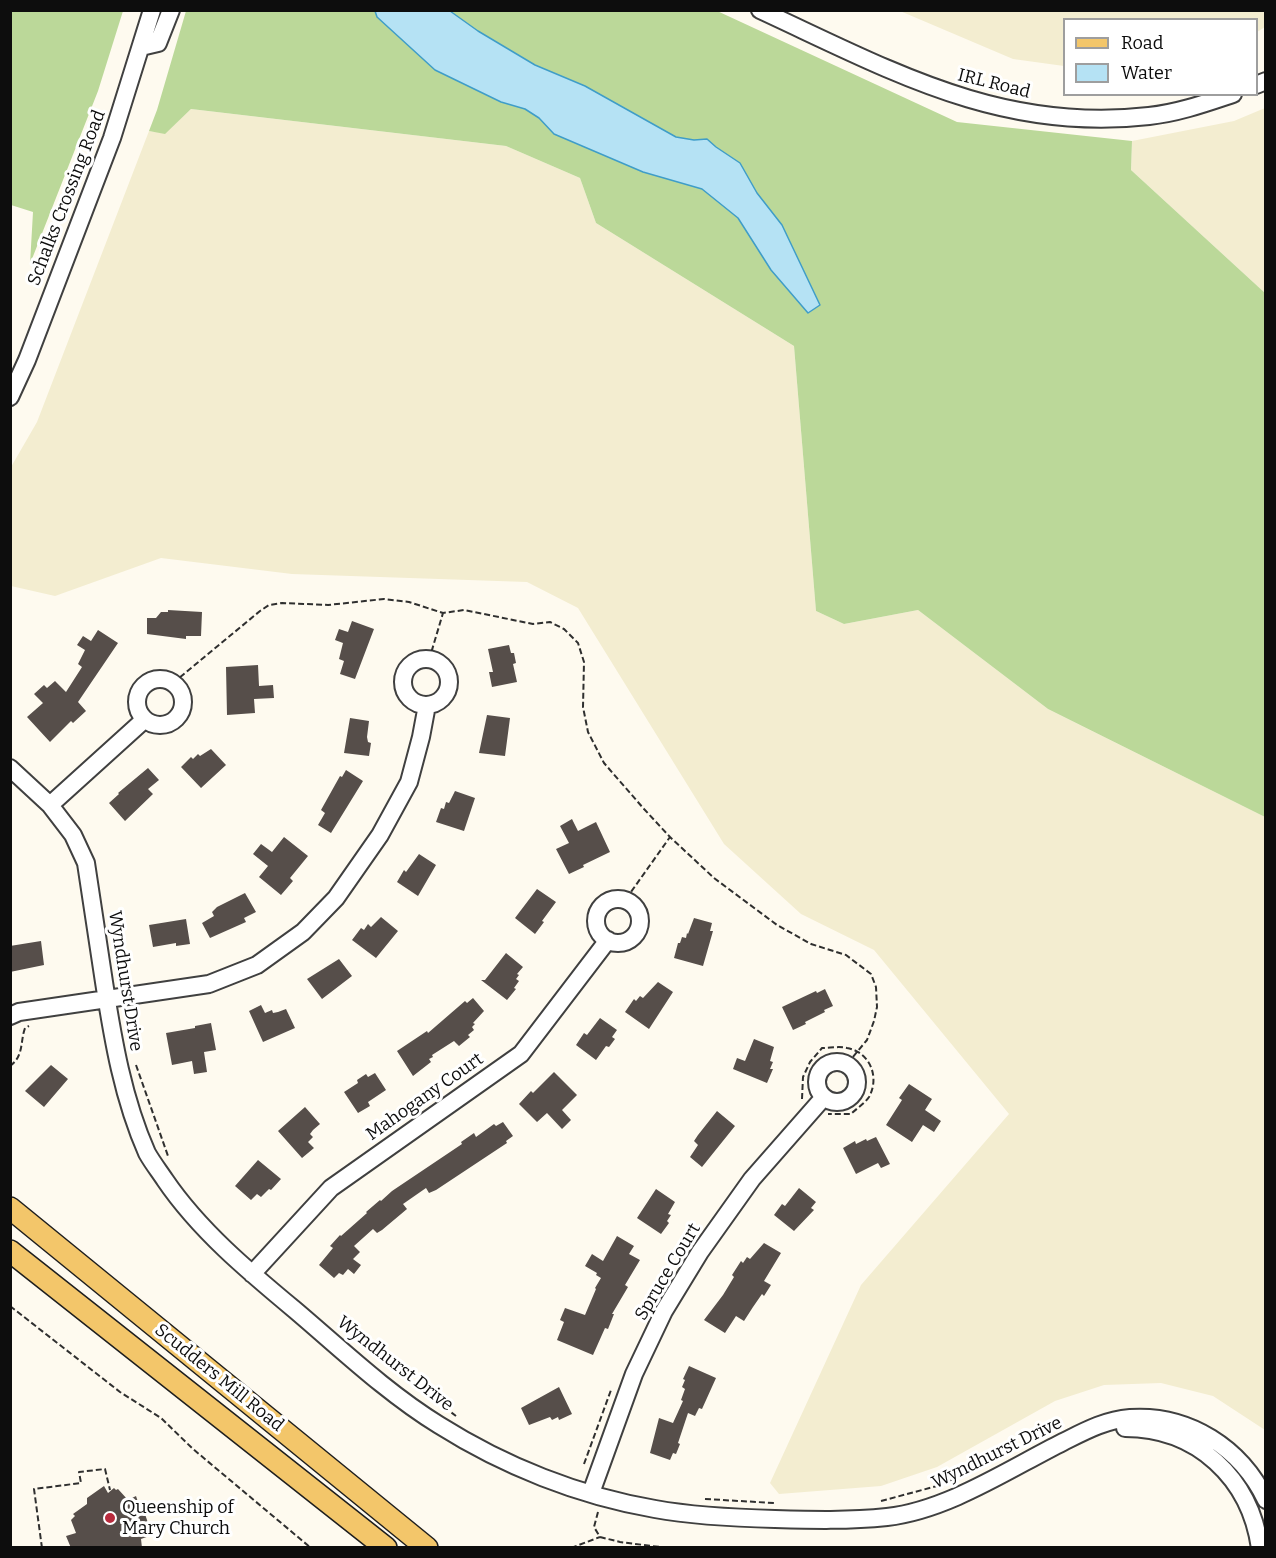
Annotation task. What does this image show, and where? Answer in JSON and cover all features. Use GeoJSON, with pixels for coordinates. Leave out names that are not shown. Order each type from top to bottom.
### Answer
{"type":"FeatureCollection","features":[{"type":"Feature","properties":{"kind":"main road","name":"Scudders Mill Road"},"geometry":{"type":"LineString","coordinates":[[10,1208],[427,1548]]}},
{"type":"Feature","properties":{"kind":"main road","name":"Scudders Mill Road"},"geometry":{"type":"LineString","coordinates":[[10,1251],[369,1540],[386,1548]]}},
{"type":"Feature","properties":{"kind":"street","name":"Schalks Crossing Road"},"geometry":{"type":"LineString","coordinates":[[10,397],[27,360],[112,138],[152,10]]}},
{"type":"Feature","properties":{"kind":"street"},"geometry":{"type":"LineString","coordinates":[[141,47],[158,43],[171,10]]}},
{"type":"Feature","properties":{"kind":"street","name":"IRL Road"},"geometry":{"type":"LineString","coordinates":[[760,10],[922,84],[972,101],[1018,112],[1060,117],[1150,116],[1190,108],[1227,96]]}},
{"type":"Feature","properties":{"kind":"street"},"geometry":{"type":"LineString","coordinates":[[421,660],[429,660],[444,668],[449,680],[446,695],[440,701],[427,705],[414,702],[408,696],[403,683],[410,667],[421,660]]}},
{"type":"Feature","properties":{"kind":"street"},"geometry":{"type":"LineString","coordinates":[[160,679],[173,683],[181,690],[182,711],[176,720],[160,726],[144,720],[137,705],[142,687],[151,681],[160,679]]}},
{"type":"Feature","properties":{"kind":"street"},"geometry":{"type":"LineString","coordinates":[[10,1016],[19,1012],[209,984],[256,965],[303,932],[336,898],[385,826],[409,782],[427,705]]}},
{"type":"Feature","properties":{"kind":"street"},"geometry":{"type":"LineString","coordinates":[[50,805],[144,720]]}},
{"type":"Feature","properties":{"kind":"street","name":"Wyndhurst Drive"},"geometry":{"type":"LineString","coordinates":[[10,768],[50,805],[73,835],[86,863],[117,1059],[148,1155],[181,1203],[252,1275],[385,1385],[437,1424],[493,1455],[540,1477],[653,1509],[727,1518],[837,1521],[892,1516],[941,1503],[1110,1420],[1159,1418],[1186,1425],[1215,1440],[1237,1458],[1251,1474],[1266,1500]]}},
{"type":"Feature","properties":{"kind":"street"},"geometry":{"type":"LineString","coordinates":[[616,898],[635,905],[639,912],[639,927],[632,939],[621,943],[608,940],[598,931],[596,918],[598,911],[608,900],[616,898]]}},
{"type":"Feature","properties":{"kind":"street","name":"Mahogany Court"},"geometry":{"type":"LineString","coordinates":[[252,1275],[331,1188],[520,1054],[608,940]]}},
{"type":"Feature","properties":{"kind":"street"},"geometry":{"type":"LineString","coordinates":[[852,1058],[858,1080],[852,1096],[838,1102],[824,1097],[818,1086],[818,1077],[823,1068],[852,1058]]}},
{"type":"Feature","properties":{"kind":"street","name":"Spruce Court"},"geometry":{"type":"LineString","coordinates":[[597,1495],[634,1374],[664,1311],[700,1252],[752,1179],[824,1097]]}},
{"type":"Feature","properties":{"kind":"street","name":"Wyndhurst Drive"},"geometry":{"type":"LineString","coordinates":[[1080,1434],[1109,1429],[1143,1428],[1175,1436],[1191,1444],[1217,1463],[1237,1486],[1254,1518],[1260,1548]]}},
{"type":"Feature","properties":{"kind":"path"},"geometry":{"type":"LineString","coordinates":[[173,683],[269,605],[282,603],[328,605],[384,600],[409,602],[444,613],[464,610],[533,624],[550,622],[564,629],[578,643],[584,662],[583,707],[588,732],[604,763],[670,837],[714,878],[777,926],[811,944],[846,955],[871,974],[876,987],[877,1007],[867,1040],[852,1058]]}},
{"type":"Feature","properties":{"kind":"path"},"geometry":{"type":"LineString","coordinates":[[429,660],[444,613]]}},
{"type":"Feature","properties":{"kind":"path"},"geometry":{"type":"LineString","coordinates":[[626,900],[670,837]]}},
{"type":"Feature","properties":{"kind":"path"},"geometry":{"type":"LineString","coordinates":[[801,1101],[803,1077],[810,1062],[822,1048],[847,1048],[852,1058]]}},
{"type":"Feature","properties":{"kind":"path"},"geometry":{"type":"LineString","coordinates":[[825,1114],[851,1114],[868,1098],[874,1078],[867,1059],[852,1058]]}},
{"type":"Feature","properties":{"kind":"path"},"geometry":{"type":"LineString","coordinates":[[10,1306],[112,1386],[161,1418],[193,1449],[311,1548]]}},
{"type":"Feature","properties":{"kind":"path"},"geometry":{"type":"LineString","coordinates":[[584,1465],[614,1383]]}},
{"type":"Feature","properties":{"kind":"path"},"geometry":{"type":"LineString","coordinates":[[878,1502],[937,1486],[960,1477],[1032,1440]]}},
{"type":"Feature","properties":{"kind":"path"},"geometry":{"type":"LineString","coordinates":[[42,1548],[34,1489],[81,1483],[79,1472],[105,1469],[110,1490]]}},
{"type":"Feature","properties":{"kind":"path"},"geometry":{"type":"LineString","coordinates":[[597,1495],[594,1527],[600,1537]]}},
{"type":"Feature","properties":{"kind":"path"},"geometry":{"type":"LineString","coordinates":[[702,1499],[778,1503]]}},
{"type":"Feature","properties":{"kind":"path"},"geometry":{"type":"LineString","coordinates":[[571,1548],[600,1537],[668,1548]]}},
{"type":"Feature","properties":{"kind":"shaded area"},"geometry":{"type":"Polygon","coordinates":[[[1265,10],[1265,27],[1258,31],[1258,18],[1063,18],[1063,66],[1013,59],[900,11],[1265,10]]]}},
{"type":"Feature","properties":{"kind":"shaded area"},"geometry":{"type":"Polygon","coordinates":[[[1265,108],[1265,293],[1131,170],[1132,141],[1234,121],[1265,108]]]}},
{"type":"Feature","properties":{"kind":"shaded area"},"geometry":{"type":"Polygon","coordinates":[[[191,109],[506,146],[580,178],[596,223],[794,346],[816,611],[844,624],[918,610],[1048,709],[1265,817],[1265,1430],[1213,1396],[1161,1383],[1104,1385],[1055,1401],[937,1467],[881,1486],[779,1494],[770,1483],[861,1285],[1009,1114],[874,950],[801,914],[724,844],[578,608],[527,582],[292,574],[161,558],[55,596],[11,586],[11,467],[37,422],[149,131],[165,133],[191,109]]]}},
{"type":"Feature","properties":{"kind":"green space"},"geometry":{"type":"Polygon","coordinates":[[[11,10],[123,11],[98,91],[30,264],[33,212],[11,205],[11,10]]]}},
{"type":"Feature","properties":{"kind":"green space"},"geometry":{"type":"Polygon","coordinates":[[[715,10],[957,122],[1132,141],[1131,170],[1265,293],[1265,817],[1048,709],[918,610],[844,624],[816,611],[794,346],[596,223],[580,178],[506,146],[191,109],[165,134],[149,131],[186,11],[715,10]]]}},
{"type":"Feature","properties":{"kind":"water"},"geometry":{"type":"Polygon","coordinates":[[[375,11],[450,11],[478,31],[535,65],[585,86],[676,137],[694,140],[707,139],[740,163],[757,193],[782,225],[820,305],[808,313],[771,270],[738,218],[702,189],[643,172],[554,134],[539,118],[525,109],[501,102],[435,70],[377,17],[375,11]]]}},
{"type":"Feature","properties":{"kind":"building"},"geometry":{"type":"Polygon","coordinates":[[[168,610],[202,612],[201,636],[186,636],[186,639],[147,634],[147,618],[156,618],[161,612],[168,612],[168,610]]]}},
{"type":"Feature","properties":{"kind":"building"},"geometry":{"type":"Polygon","coordinates":[[[352,621],[374,629],[355,679],[340,674],[344,661],[339,659],[343,643],[335,640],[339,629],[348,632],[352,621]]]}},
{"type":"Feature","properties":{"kind":"building"},"geometry":{"type":"Polygon","coordinates":[[[98,630],[118,643],[78,702],[86,711],[73,723],[71,721],[50,742],[27,717],[43,703],[34,694],[44,685],[47,688],[55,681],[66,692],[82,667],[78,664],[85,650],[77,645],[83,636],[91,641],[98,630]]]}},
{"type":"Feature","properties":{"kind":"building"},"geometry":{"type":"Polygon","coordinates":[[[509,645],[511,653],[514,653],[516,663],[513,664],[517,682],[492,687],[489,672],[493,672],[488,649],[509,645]]]}},
{"type":"Feature","properties":{"kind":"building"},"geometry":{"type":"Polygon","coordinates":[[[258,665],[259,686],[273,685],[274,698],[254,699],[255,713],[227,715],[226,667],[258,665]]]}},
{"type":"Feature","properties":{"kind":"building"},"geometry":{"type":"Polygon","coordinates":[[[487,715],[510,718],[505,756],[479,753],[487,715]]]}},
{"type":"Feature","properties":{"kind":"building"},"geometry":{"type":"Polygon","coordinates":[[[350,718],[369,721],[367,737],[368,742],[371,743],[369,756],[344,753],[350,718]]]}},
{"type":"Feature","properties":{"kind":"building"},"geometry":{"type":"Polygon","coordinates":[[[211,749],[226,765],[201,788],[181,767],[191,757],[193,759],[198,754],[200,756],[211,749]]]}},
{"type":"Feature","properties":{"kind":"building"},"geometry":{"type":"Polygon","coordinates":[[[148,768],[159,780],[148,789],[153,794],[125,821],[109,803],[148,768]]]}},
{"type":"Feature","properties":{"kind":"building"},"geometry":{"type":"Polygon","coordinates":[[[346,770],[363,781],[331,833],[318,825],[325,813],[321,810],[340,776],[342,777],[346,770]]]}},
{"type":"Feature","properties":{"kind":"building"},"geometry":{"type":"Polygon","coordinates":[[[455,791],[475,798],[464,831],[436,822],[441,808],[444,809],[446,802],[449,803],[455,791]]]}},
{"type":"Feature","properties":{"kind":"building"},"geometry":{"type":"Polygon","coordinates":[[[572,819],[578,831],[596,822],[610,852],[569,874],[556,849],[569,843],[560,826],[572,819]]]}},
{"type":"Feature","properties":{"kind":"building"},"geometry":{"type":"Polygon","coordinates":[[[284,837],[308,856],[290,878],[293,881],[281,895],[259,877],[268,866],[253,854],[261,844],[272,852],[284,837]]]}},
{"type":"Feature","properties":{"kind":"building"},"geometry":{"type":"Polygon","coordinates":[[[419,854],[436,865],[418,896],[397,882],[404,870],[406,872],[419,854]]]}},
{"type":"Feature","properties":{"kind":"building"},"geometry":{"type":"Polygon","coordinates":[[[537,889],[556,902],[535,934],[515,918],[537,889]]]}},
{"type":"Feature","properties":{"kind":"building"},"geometry":{"type":"Polygon","coordinates":[[[245,893],[256,912],[244,918],[246,922],[210,938],[202,923],[214,916],[212,912],[217,907],[245,893]]]}},
{"type":"Feature","properties":{"kind":"building"},"geometry":{"type":"Polygon","coordinates":[[[381,917],[398,931],[376,958],[352,940],[361,928],[364,930],[368,924],[371,927],[381,917]]]}},
{"type":"Feature","properties":{"kind":"building"},"geometry":{"type":"Polygon","coordinates":[[[694,918],[712,923],[710,931],[713,931],[703,966],[674,958],[678,943],[682,937],[686,938],[694,918]]]}},
{"type":"Feature","properties":{"kind":"building"},"geometry":{"type":"Polygon","coordinates":[[[186,919],[190,944],[176,946],[176,943],[153,947],[149,925],[186,919]]]}},
{"type":"Feature","properties":{"kind":"building"},"geometry":{"type":"Polygon","coordinates":[[[41,941],[44,965],[10,972],[10,946],[41,941]]]}},
{"type":"Feature","properties":{"kind":"building"},"geometry":{"type":"Polygon","coordinates":[[[506,953],[523,967],[517,974],[519,975],[516,979],[519,981],[514,988],[516,989],[507,1000],[481,980],[485,980],[506,953]]]}},
{"type":"Feature","properties":{"kind":"building"},"geometry":{"type":"Polygon","coordinates":[[[339,959],[352,976],[322,999],[307,979],[339,959]]]}},
{"type":"Feature","properties":{"kind":"building"},"geometry":{"type":"Polygon","coordinates":[[[658,982],[673,992],[649,1029],[625,1012],[634,999],[636,1001],[640,996],[643,998],[658,982]]]}},
{"type":"Feature","properties":{"kind":"building"},"geometry":{"type":"Polygon","coordinates":[[[825,989],[833,1006],[793,1030],[782,1007],[825,989]]]}},
{"type":"Feature","properties":{"kind":"building"},"geometry":{"type":"Polygon","coordinates":[[[473,998],[484,1011],[473,1023],[475,1024],[472,1027],[474,1030],[468,1035],[470,1037],[459,1046],[454,1041],[432,1055],[433,1057],[429,1059],[431,1062],[413,1076],[397,1051],[427,1031],[428,1033],[465,1001],[467,1003],[473,998]]]}},
{"type":"Feature","properties":{"kind":"building"},"geometry":{"type":"Polygon","coordinates":[[[261,1005],[265,1013],[286,1009],[295,1028],[263,1042],[249,1011],[261,1005]]]}},
{"type":"Feature","properties":{"kind":"building"},"geometry":{"type":"Polygon","coordinates":[[[600,1018],[617,1030],[612,1037],[615,1039],[609,1047],[606,1046],[596,1060],[576,1045],[584,1033],[587,1035],[600,1018]]]}},
{"type":"Feature","properties":{"kind":"building"},"geometry":{"type":"Polygon","coordinates":[[[211,1023],[216,1050],[204,1052],[207,1072],[194,1074],[192,1061],[172,1065],[166,1033],[211,1023]]]}},
{"type":"Feature","properties":{"kind":"building"},"geometry":{"type":"Polygon","coordinates":[[[754,1039],[774,1047],[770,1061],[773,1062],[770,1069],[773,1069],[767,1083],[733,1069],[737,1058],[745,1061],[754,1039]]]}},
{"type":"Feature","properties":{"kind":"building"},"geometry":{"type":"Polygon","coordinates":[[[51,1065],[68,1079],[44,1107],[25,1091],[51,1065]]]}},
{"type":"Feature","properties":{"kind":"building"},"geometry":{"type":"Polygon","coordinates":[[[554,1072],[577,1095],[562,1110],[571,1120],[562,1129],[547,1113],[537,1122],[519,1104],[554,1072]]]}},
{"type":"Feature","properties":{"kind":"building"},"geometry":{"type":"Polygon","coordinates":[[[375,1073],[386,1090],[368,1102],[370,1106],[358,1113],[344,1092],[358,1083],[357,1080],[366,1074],[368,1077],[375,1073]]]}},
{"type":"Feature","properties":{"kind":"building"},"geometry":{"type":"Polygon","coordinates":[[[909,1084],[932,1099],[925,1110],[941,1121],[934,1132],[923,1125],[912,1142],[886,1125],[902,1100],[899,1098],[909,1084]]]}},
{"type":"Feature","properties":{"kind":"building"},"geometry":{"type":"Polygon","coordinates":[[[305,1107],[320,1124],[310,1134],[313,1137],[308,1142],[314,1148],[302,1158],[278,1131],[305,1107]]]}},
{"type":"Feature","properties":{"kind":"building"},"geometry":{"type":"Polygon","coordinates":[[[717,1111],[735,1126],[702,1167],[690,1157],[698,1145],[694,1141],[717,1111]]]}},
{"type":"Feature","properties":{"kind":"building"},"geometry":{"type":"Polygon","coordinates":[[[503,1122],[513,1136],[506,1141],[507,1143],[436,1190],[429,1193],[426,1188],[403,1204],[407,1209],[382,1230],[377,1233],[373,1229],[354,1246],[360,1252],[353,1259],[361,1265],[354,1274],[348,1269],[343,1275],[339,1273],[334,1278],[319,1265],[333,1248],[330,1246],[340,1235],[380,1200],[462,1144],[461,1142],[474,1133],[476,1137],[494,1124],[496,1126],[503,1122]]]}},
{"type":"Feature","properties":{"kind":"building"},"geometry":{"type":"Polygon","coordinates":[[[876,1137],[890,1164],[881,1168],[878,1163],[856,1174],[843,1148],[855,1141],[856,1144],[876,1137]]]}},
{"type":"Feature","properties":{"kind":"building"},"geometry":{"type":"Polygon","coordinates":[[[258,1160],[281,1179],[261,1197],[257,1194],[251,1200],[235,1186],[258,1160]]]}},
{"type":"Feature","properties":{"kind":"building"},"geometry":{"type":"Polygon","coordinates":[[[799,1188],[816,1202],[811,1208],[814,1210],[794,1231],[774,1215],[782,1204],[785,1206],[799,1188]]]}},
{"type":"Feature","properties":{"kind":"building"},"geometry":{"type":"Polygon","coordinates":[[[656,1189],[675,1202],[668,1214],[671,1215],[667,1221],[669,1223],[661,1234],[637,1218],[656,1189]]]}},
{"type":"Feature","properties":{"kind":"building"},"geometry":{"type":"Polygon","coordinates":[[[617,1236],[634,1246],[629,1254],[640,1260],[625,1285],[628,1287],[612,1314],[614,1314],[608,1329],[605,1328],[593,1355],[557,1340],[564,1322],[560,1320],[565,1308],[585,1315],[601,1278],[585,1266],[592,1254],[603,1261],[617,1236]]]}},
{"type":"Feature","properties":{"kind":"building"},"geometry":{"type":"Polygon","coordinates":[[[764,1243],[781,1253],[764,1281],[771,1285],[764,1296],[762,1294],[744,1321],[736,1316],[725,1333],[704,1320],[723,1295],[741,1261],[743,1263],[747,1257],[750,1259],[764,1243]]]}},
{"type":"Feature","properties":{"kind":"building"},"geometry":{"type":"Polygon","coordinates":[[[689,1366],[716,1378],[702,1409],[699,1408],[695,1416],[688,1413],[678,1443],[680,1444],[676,1454],[673,1453],[670,1460],[650,1453],[659,1418],[673,1423],[683,1401],[681,1400],[685,1389],[682,1387],[685,1380],[683,1379],[689,1366]]]}},
{"type":"Feature","properties":{"kind":"building"},"geometry":{"type":"Polygon","coordinates":[[[559,1387],[572,1414],[559,1420],[558,1417],[552,1420],[550,1417],[529,1425],[521,1408],[559,1387]]]}},
{"type":"Feature","properties":{"kind":"building","name":"Queenship of Mary Church"},"geometry":{"type":"Polygon","coordinates":[[[104,1486],[108,1493],[114,1488],[118,1489],[128,1500],[136,1496],[139,1505],[142,1505],[152,1535],[141,1539],[142,1548],[71,1548],[66,1536],[76,1533],[71,1520],[75,1516],[73,1514],[87,1504],[87,1498],[104,1486]]]}},
{"type":"Feature","properties":{"kind":"place","name":"Queenship of Mary Church"},"geometry":{"type":"Point","coordinates":[110,1518]}}]}
